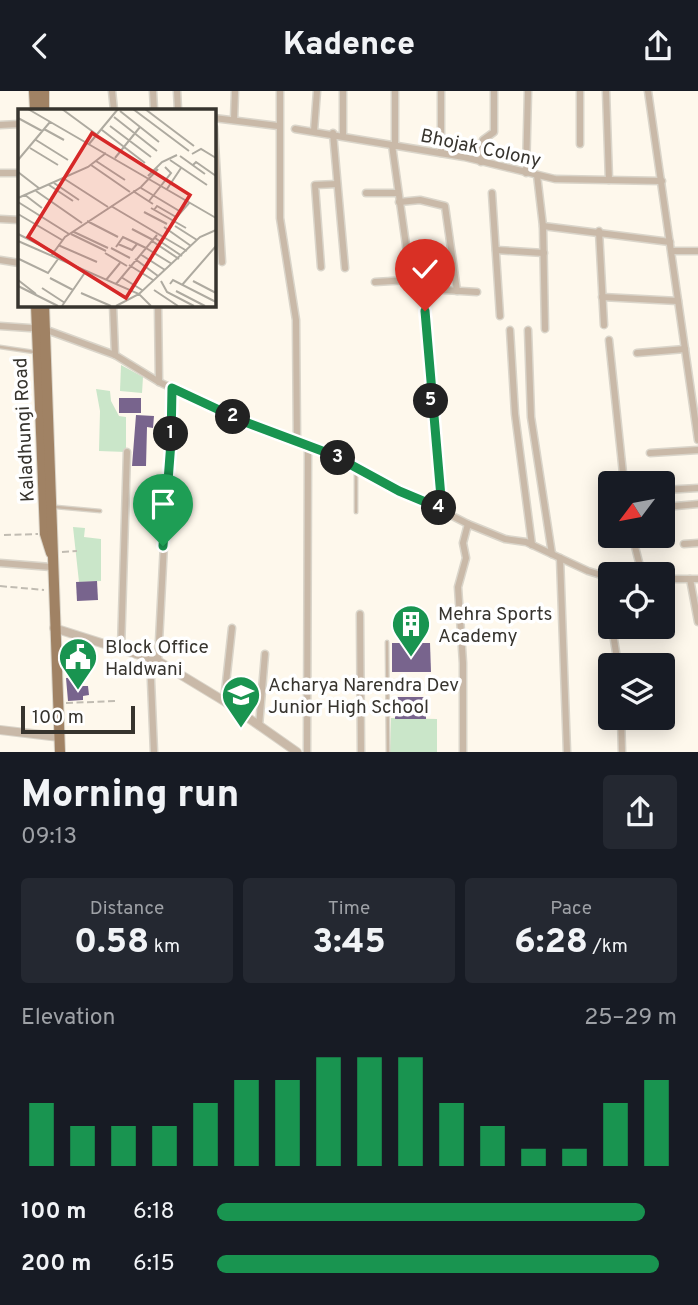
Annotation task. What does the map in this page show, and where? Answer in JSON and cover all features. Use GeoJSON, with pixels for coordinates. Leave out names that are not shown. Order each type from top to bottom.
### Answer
{"type":"FeatureCollection","features":[{"type":"Feature","properties":{"kind":"main road"},"geometry":{"type":"LineString","coordinates":[[34,91],[35,109]]}},
{"type":"Feature","properties":{"kind":"main road"},"geometry":{"type":"LineString","coordinates":[[44,91],[44,109]]}},
{"type":"Feature","properties":{"kind":"main road","name":"Kaladhungi Road"},"geometry":{"type":"LineString","coordinates":[[36,306],[40,328],[46,534],[51,553],[60,752]]}},
{"type":"Feature","properties":{"kind":"main road","name":"Kaladhungi Road"},"geometry":{"type":"LineString","coordinates":[[44,306],[37,352],[55,545],[51,553]]}},
{"type":"Feature","properties":{"kind":"street"},"geometry":{"type":"LineString","coordinates":[[112,91],[114,109]]}},
{"type":"Feature","properties":{"kind":"street"},"geometry":{"type":"LineString","coordinates":[[153,91],[154,109]]}},
{"type":"Feature","properties":{"kind":"street"},"geometry":{"type":"LineString","coordinates":[[177,91],[178,109]]}},
{"type":"Feature","properties":{"kind":"street"},"geometry":{"type":"LineString","coordinates":[[234,120],[235,91]]}},
{"type":"Feature","properties":{"kind":"street"},"geometry":{"type":"LineString","coordinates":[[280,91],[280,218],[296,320],[297,443]]}},
{"type":"Feature","properties":{"kind":"street"},"geometry":{"type":"LineString","coordinates":[[314,131],[317,91]]}},
{"type":"Feature","properties":{"kind":"street"},"geometry":{"type":"LineString","coordinates":[[343,91],[343,135]]}},
{"type":"Feature","properties":{"kind":"street"},"geometry":{"type":"LineString","coordinates":[[395,91],[397,193],[409,280],[415,289],[477,292]]}},
{"type":"Feature","properties":{"kind":"street"},"geometry":{"type":"LineString","coordinates":[[441,91],[441,153]]}},
{"type":"Feature","properties":{"kind":"street"},"geometry":{"type":"LineString","coordinates":[[481,162],[483,140],[494,132],[494,91]]}},
{"type":"Feature","properties":{"kind":"street"},"geometry":{"type":"LineString","coordinates":[[526,173],[528,91]]}},
{"type":"Feature","properties":{"kind":"street"},"geometry":{"type":"LineString","coordinates":[[580,91],[580,144]]}},
{"type":"Feature","properties":{"kind":"street"},"geometry":{"type":"LineString","coordinates":[[606,91],[609,180]]}},
{"type":"Feature","properties":{"kind":"street"},"geometry":{"type":"LineString","coordinates":[[648,91],[698,440]]}},
{"type":"Feature","properties":{"kind":"street"},"geometry":{"type":"LineString","coordinates":[[215,118],[278,127]]}},
{"type":"Feature","properties":{"kind":"street"},"geometry":{"type":"LineString","coordinates":[[0,125],[18,124]]}},
{"type":"Feature","properties":{"kind":"street","name":"Bhojak Colony"},"geometry":{"type":"LineString","coordinates":[[295,129],[333,133],[441,153],[537,176],[662,181]]}},
{"type":"Feature","properties":{"kind":"street"},"geometry":{"type":"LineString","coordinates":[[333,133],[345,268]]}},
{"type":"Feature","properties":{"kind":"street"},"geometry":{"type":"LineString","coordinates":[[215,144],[222,262]]}},
{"type":"Feature","properties":{"kind":"street"},"geometry":{"type":"LineString","coordinates":[[0,173],[18,173]]}},
{"type":"Feature","properties":{"kind":"street"},"geometry":{"type":"LineString","coordinates":[[537,176],[543,226],[545,329]]}},
{"type":"Feature","properties":{"kind":"street"},"geometry":{"type":"LineString","coordinates":[[321,267],[315,185],[337,184]]}},
{"type":"Feature","properties":{"kind":"street"},"geometry":{"type":"LineString","coordinates":[[366,193],[397,193]]}},
{"type":"Feature","properties":{"kind":"street"},"geometry":{"type":"LineString","coordinates":[[492,193],[500,316]]}},
{"type":"Feature","properties":{"kind":"street"},"geometry":{"type":"LineString","coordinates":[[399,202],[420,200],[445,206],[457,291]]}},
{"type":"Feature","properties":{"kind":"street"},"geometry":{"type":"LineString","coordinates":[[0,219],[18,219]]}},
{"type":"Feature","properties":{"kind":"street"},"geometry":{"type":"LineString","coordinates":[[543,226],[600,231],[670,242]]}},
{"type":"Feature","properties":{"kind":"street"},"geometry":{"type":"LineString","coordinates":[[600,231],[604,325]]}},
{"type":"Feature","properties":{"kind":"street"},"geometry":{"type":"LineString","coordinates":[[496,250],[544,254]]}},
{"type":"Feature","properties":{"kind":"street"},"geometry":{"type":"LineString","coordinates":[[672,251],[698,251]]}},
{"type":"Feature","properties":{"kind":"street"},"geometry":{"type":"LineString","coordinates":[[0,260],[18,263]]}},
{"type":"Feature","properties":{"kind":"street"},"geometry":{"type":"LineString","coordinates":[[375,282],[409,280]]}},
{"type":"Feature","properties":{"kind":"street"},"geometry":{"type":"LineString","coordinates":[[602,297],[678,301]]}},
{"type":"Feature","properties":{"kind":"street"},"geometry":{"type":"LineString","coordinates":[[113,306],[116,355]]}},
{"type":"Feature","properties":{"kind":"street"},"geometry":{"type":"LineString","coordinates":[[158,306],[159,382]]}},
{"type":"Feature","properties":{"kind":"street"},"geometry":{"type":"LineString","coordinates":[[425,311],[442,509]]}},
{"type":"Feature","properties":{"kind":"street"},"geometry":{"type":"LineString","coordinates":[[0,326],[40,328],[116,355],[159,382],[356,467],[468,524],[505,539],[532,545],[598,573]]}},
{"type":"Feature","properties":{"kind":"street"},"geometry":{"type":"LineString","coordinates":[[510,330],[515,414],[532,545]]}},
{"type":"Feature","properties":{"kind":"street"},"geometry":{"type":"LineString","coordinates":[[527,330],[531,417],[552,554]]}},
{"type":"Feature","properties":{"kind":"street"},"geometry":{"type":"LineString","coordinates":[[609,340],[623,471]]}},
{"type":"Feature","properties":{"kind":"street"},"geometry":{"type":"LineString","coordinates":[[637,353],[685,349]]}},
{"type":"Feature","properties":{"kind":"street"},"geometry":{"type":"LineString","coordinates":[[688,367],[698,366]]}},
{"type":"Feature","properties":{"kind":"street"},"geometry":{"type":"LineString","coordinates":[[154,752],[154,659],[172,388]]}},
{"type":"Feature","properties":{"kind":"street"},"geometry":{"type":"LineString","coordinates":[[307,752],[308,447]]}},
{"type":"Feature","properties":{"kind":"street"},"geometry":{"type":"LineString","coordinates":[[650,453],[698,450]]}},
{"type":"Feature","properties":{"kind":"street"},"geometry":{"type":"LineString","coordinates":[[121,649],[127,453]]}},
{"type":"Feature","properties":{"kind":"street"},"geometry":{"type":"LineString","coordinates":[[698,488],[664,490],[665,507],[698,504]]}},
{"type":"Feature","properties":{"kind":"street"},"geometry":{"type":"LineString","coordinates":[[463,752],[463,663],[458,587],[466,558],[463,543],[468,524]]}},
{"type":"Feature","properties":{"kind":"street"},"geometry":{"type":"LineString","coordinates":[[684,544],[698,543]]}},
{"type":"Feature","properties":{"kind":"street"},"geometry":{"type":"LineString","coordinates":[[560,558],[567,752]]}},
{"type":"Feature","properties":{"kind":"street"},"geometry":{"type":"LineString","coordinates":[[0,563],[51,567]]}},
{"type":"Feature","properties":{"kind":"street"},"geometry":{"type":"LineString","coordinates":[[675,579],[698,579]]}},
{"type":"Feature","properties":{"kind":"street"},"geometry":{"type":"LineString","coordinates":[[690,579],[698,622]]}},
{"type":"Feature","properties":{"kind":"street"},"geometry":{"type":"LineString","coordinates":[[360,614],[361,752]]}},
{"type":"Feature","properties":{"kind":"street"},"geometry":{"type":"LineString","coordinates":[[54,628],[154,659],[224,701],[293,751]]}},
{"type":"Feature","properties":{"kind":"street"},"geometry":{"type":"LineString","coordinates":[[224,701],[232,628]]}},
{"type":"Feature","properties":{"kind":"street"},"geometry":{"type":"LineString","coordinates":[[259,726],[265,654]]}},
{"type":"Feature","properties":{"kind":"street"},"geometry":{"type":"LineString","coordinates":[[0,730],[59,737]]}},
{"type":"Feature","properties":{"kind":"street"},"geometry":{"type":"LineString","coordinates":[[621,730],[622,752]]}},
{"type":"Feature","properties":{"kind":"lane"},"geometry":{"type":"LineString","coordinates":[[0,347],[37,352]]}},
{"type":"Feature","properties":{"kind":"lane"},"geometry":{"type":"LineString","coordinates":[[356,467],[356,512]]}},
{"type":"Feature","properties":{"kind":"lane"},"geometry":{"type":"LineString","coordinates":[[52,507],[100,511]]}},
{"type":"Feature","properties":{"kind":"lane"},"geometry":{"type":"LineString","coordinates":[[387,642],[387,752]]}},
{"type":"Feature","properties":{"kind":"path"},"geometry":{"type":"LineString","coordinates":[[4,535],[46,534]]}},
{"type":"Feature","properties":{"kind":"path"},"geometry":{"type":"LineString","coordinates":[[51,553],[78,551]]}},
{"type":"Feature","properties":{"kind":"path"},"geometry":{"type":"LineString","coordinates":[[0,586],[52,591]]}},
{"type":"Feature","properties":{"kind":"path"},"geometry":{"type":"LineString","coordinates":[[58,703],[117,701]]}},
{"type":"Feature","properties":{"kind":"green space"},"geometry":{"type":"Polygon","coordinates":[[[121,365],[143,377],[142,393],[120,391],[121,365]]]}},
{"type":"Feature","properties":{"kind":"green space"},"geometry":{"type":"Polygon","coordinates":[[[96,389],[110,391],[111,401],[119,416],[126,417],[126,452],[99,451],[100,411],[96,389]]]}},
{"type":"Feature","properties":{"kind":"green space"},"geometry":{"type":"Polygon","coordinates":[[[73,527],[85,528],[84,537],[101,539],[101,581],[79,582],[73,527]]]}},
{"type":"Feature","properties":{"kind":"green space"},"geometry":{"type":"Polygon","coordinates":[[[391,718],[437,719],[437,752],[390,752],[391,718]]]}},
{"type":"Feature","properties":{"kind":"building"},"geometry":{"type":"Polygon","coordinates":[[[119,398],[141,398],[141,413],[119,413],[119,398]]]}},
{"type":"Feature","properties":{"kind":"building"},"geometry":{"type":"Polygon","coordinates":[[[136,415],[154,416],[153,428],[147,427],[146,466],[132,466],[136,415]]]}},
{"type":"Feature","properties":{"kind":"building"},"geometry":{"type":"Polygon","coordinates":[[[97,581],[98,600],[77,601],[76,582],[97,581]]]}},
{"type":"Feature","properties":{"kind":"building","name":"Mehra Sports Academy"},"geometry":{"type":"Polygon","coordinates":[[[392,643],[430,643],[431,672],[392,672],[392,643]]]}},
{"type":"Feature","properties":{"kind":"building","name":"Block Office Haldwani"},"geometry":{"type":"Polygon","coordinates":[[[82,677],[83,686],[88,686],[89,695],[83,696],[83,700],[68,701],[66,678],[82,677]]]}},
{"type":"Feature","properties":{"kind":"building"},"geometry":{"type":"Polygon","coordinates":[[[395,697],[426,697],[426,719],[395,719],[395,697]]]}},
{"type":"Feature","properties":{"kind":"place","name":"Mehra Sports Academy"},"geometry":{"type":"Point","coordinates":[411,658]}},
{"type":"Feature","properties":{"kind":"place","name":"Block Office Haldwani"},"geometry":{"type":"Point","coordinates":[78,691]}},
{"type":"Feature","properties":{"kind":"place","name":"Acharya Narendra Dev Junior High School"},"geometry":{"type":"Point","coordinates":[241,729]}},
{"type":"Feature","properties":{"kind":"route"},"geometry":{"type":"LineString","coordinates":[[163,546],[172,388],[245,422],[333,455],[399,491],[442,509],[428,372],[425,311]]}}]}
